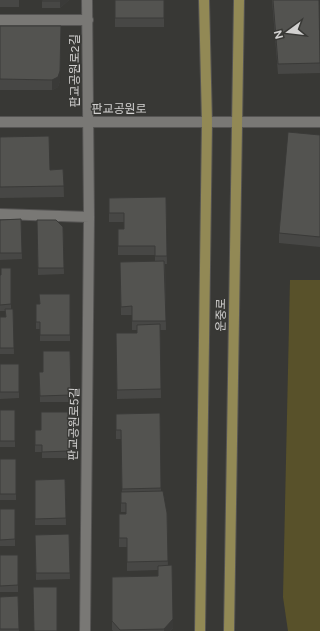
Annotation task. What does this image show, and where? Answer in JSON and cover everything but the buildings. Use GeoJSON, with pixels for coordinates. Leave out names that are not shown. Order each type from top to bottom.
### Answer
{"type":"FeatureCollection","features":[{"type":"Feature","properties":{"kind":"main road","name":"운중로"},"geometry":{"type":"LineString","coordinates":[[200,631],[207,122],[204,0]]}},
{"type":"Feature","properties":{"kind":"main road","name":"운중로"},"geometry":{"type":"LineString","coordinates":[[229,631],[239,0]]}},
{"type":"Feature","properties":{"kind":"street","name":"판교공원로2길"},"geometry":{"type":"LineString","coordinates":[[87,0],[88,122]]}},
{"type":"Feature","properties":{"kind":"street","name":"판교공원로2길"},"geometry":{"type":"LineString","coordinates":[[0,20],[88,20]]}},
{"type":"Feature","properties":{"kind":"street","name":"판교공원로"},"geometry":{"type":"LineString","coordinates":[[0,122],[320,122]]}},
{"type":"Feature","properties":{"kind":"street","name":"판교공원로5길"},"geometry":{"type":"LineString","coordinates":[[85,631],[89,216],[88,122]]}},
{"type":"Feature","properties":{"kind":"street"},"geometry":{"type":"LineString","coordinates":[[0,214],[89,216]]}},
{"type":"Feature","properties":{"kind":"shaded area"},"geometry":{"type":"Polygon","coordinates":[[[290,280],[320,280],[320,631],[288,631],[283,597],[290,280]]]}}]}
